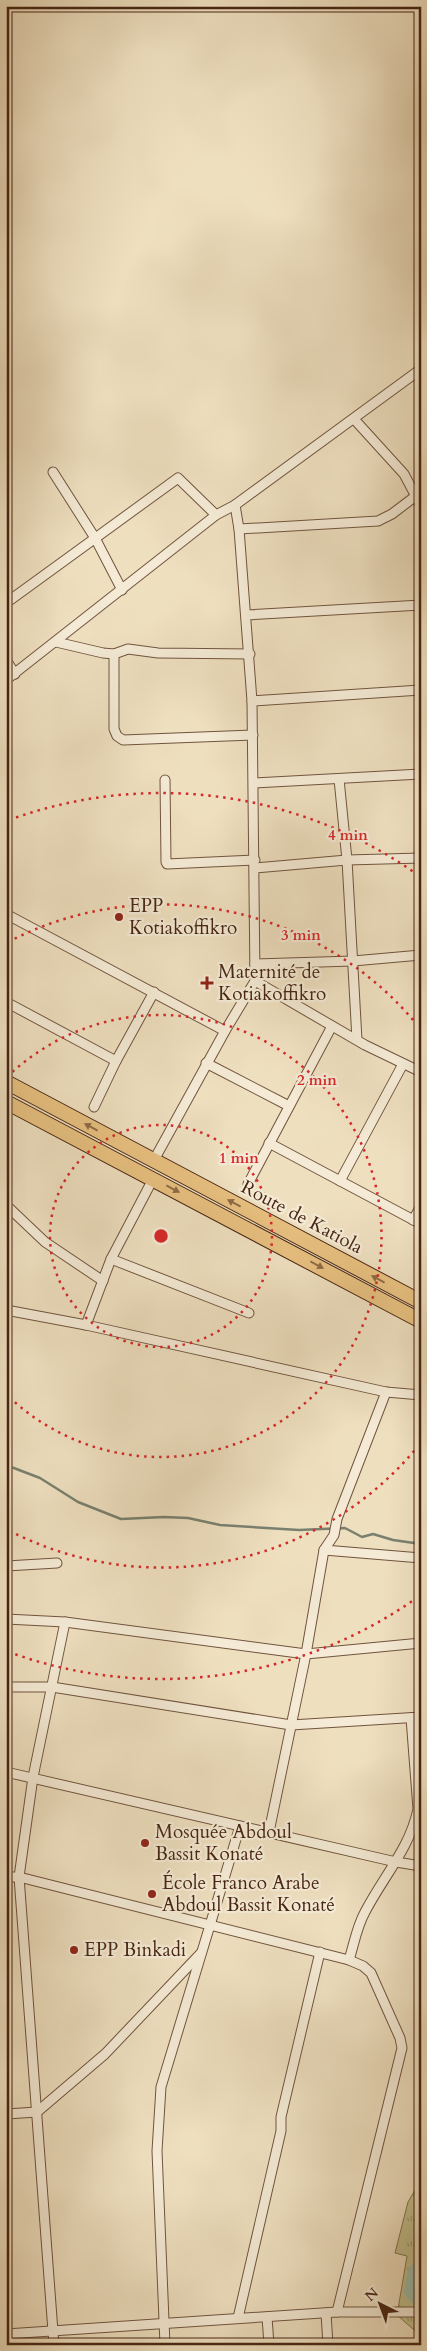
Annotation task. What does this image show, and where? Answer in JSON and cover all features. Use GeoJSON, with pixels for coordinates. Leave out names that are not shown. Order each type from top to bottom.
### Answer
{"type":"FeatureCollection","features":[{"type":"Feature","properties":{"kind":"highway","name":"Route de Katiola"},"geometry":{"type":"LineString","coordinates":[[6,1082],[421,1302]]}},
{"type":"Feature","properties":{"kind":"highway","name":"Route de Katiola"},"geometry":{"type":"LineString","coordinates":[[6,1102],[421,1321]]}},
{"type":"Feature","properties":{"kind":"street"},"geometry":{"type":"LineString","coordinates":[[6,680],[216,515],[235,505],[421,369]]}},
{"type":"Feature","properties":{"kind":"street"},"geometry":{"type":"LineString","coordinates":[[354,419],[404,474],[418,494],[421,506]]}},
{"type":"Feature","properties":{"kind":"street"},"geometry":{"type":"LineString","coordinates":[[53,472],[95,538],[122,590]]}},
{"type":"Feature","properties":{"kind":"street"},"geometry":{"type":"LineString","coordinates":[[6,603],[178,478],[216,515]]}},
{"type":"Feature","properties":{"kind":"street"},"geometry":{"type":"LineString","coordinates":[[239,529],[378,521],[418,494]]}},
{"type":"Feature","properties":{"kind":"street"},"geometry":{"type":"LineString","coordinates":[[154,1160],[206,1063],[255,981],[252,701],[250,654],[239,529],[235,505]]}},
{"type":"Feature","properties":{"kind":"street"},"geometry":{"type":"LineString","coordinates":[[246,615],[421,605]]}},
{"type":"Feature","properties":{"kind":"street"},"geometry":{"type":"LineString","coordinates":[[56,642],[95,652],[114,654],[128,649],[158,652],[250,654]]}},
{"type":"Feature","properties":{"kind":"street"},"geometry":{"type":"LineString","coordinates":[[114,654],[114,729],[117,736],[123,740],[253,735]]}},
{"type":"Feature","properties":{"kind":"street"},"geometry":{"type":"LineString","coordinates":[[6,660],[15,674]]}},
{"type":"Feature","properties":{"kind":"street"},"geometry":{"type":"LineString","coordinates":[[252,701],[421,690]]}},
{"type":"Feature","properties":{"kind":"street"},"geometry":{"type":"LineString","coordinates":[[254,783],[421,774]]}},
{"type":"Feature","properties":{"kind":"street"},"geometry":{"type":"LineString","coordinates":[[339,779],[348,860],[357,1040]]}},
{"type":"Feature","properties":{"kind":"street"},"geometry":{"type":"LineString","coordinates":[[165,780],[166,862],[168,864],[255,864],[421,858]]}},
{"type":"Feature","properties":{"kind":"street"},"geometry":{"type":"LineString","coordinates":[[6,914],[225,1031]]}},
{"type":"Feature","properties":{"kind":"street"},"geometry":{"type":"LineString","coordinates":[[255,964],[354,961],[421,955]]}},
{"type":"Feature","properties":{"kind":"street"},"geometry":{"type":"LineString","coordinates":[[255,981],[357,1040],[421,1072]]}},
{"type":"Feature","properties":{"kind":"street"},"geometry":{"type":"LineString","coordinates":[[94,1107],[116,1061],[154,992]]}},
{"type":"Feature","properties":{"kind":"street"},"geometry":{"type":"LineString","coordinates":[[6,1002],[116,1061]]}},
{"type":"Feature","properties":{"kind":"street"},"geometry":{"type":"LineString","coordinates":[[248,1184],[332,1026]]}},
{"type":"Feature","properties":{"kind":"street"},"geometry":{"type":"LineString","coordinates":[[206,1063],[289,1106]]}},
{"type":"Feature","properties":{"kind":"street"},"geometry":{"type":"LineString","coordinates":[[340,1181],[403,1064]]}},
{"type":"Feature","properties":{"kind":"street"},"geometry":{"type":"LineString","coordinates":[[270,1143],[417,1222],[421,1206]]}},
{"type":"Feature","properties":{"kind":"street"},"geometry":{"type":"LineString","coordinates":[[86,1325],[112,1259],[153,1178]]}},
{"type":"Feature","properties":{"kind":"street"},"geometry":{"type":"LineString","coordinates":[[6,1205],[45,1242],[103,1281]]}},
{"type":"Feature","properties":{"kind":"street"},"geometry":{"type":"LineString","coordinates":[[112,1259],[249,1313]]}},
{"type":"Feature","properties":{"kind":"street"},"geometry":{"type":"LineString","coordinates":[[6,1310],[86,1325],[386,1392],[421,1395]]}},
{"type":"Feature","properties":{"kind":"street"},"geometry":{"type":"LineString","coordinates":[[268,1832],[306,1654],[324,1550],[334,1535],[337,1520],[386,1392]]}},
{"type":"Feature","properties":{"kind":"street"},"geometry":{"type":"LineString","coordinates":[[324,1550],[421,1558]]}},
{"type":"Feature","properties":{"kind":"street"},"geometry":{"type":"LineString","coordinates":[[6,1566],[57,1563]]}},
{"type":"Feature","properties":{"kind":"street"},"geometry":{"type":"LineString","coordinates":[[6,1619],[65,1622],[306,1654],[421,1643]]}},
{"type":"Feature","properties":{"kind":"street"},"geometry":{"type":"LineString","coordinates":[[54,2345],[19,1877],[33,1777],[65,1622]]}},
{"type":"Feature","properties":{"kind":"street"},"geometry":{"type":"LineString","coordinates":[[6,1687],[52,1687],[291,1725],[421,1717]]}},
{"type":"Feature","properties":{"kind":"street"},"geometry":{"type":"LineString","coordinates":[[349,1960],[363,1914],[396,1862],[415,1824],[418,1809],[411,1718]]}},
{"type":"Feature","properties":{"kind":"street"},"geometry":{"type":"LineString","coordinates":[[6,1772],[396,1862],[421,1866]]}},
{"type":"Feature","properties":{"kind":"street"},"geometry":{"type":"LineString","coordinates":[[165,2345],[157,2151],[161,2087],[240,1826]]}},
{"type":"Feature","properties":{"kind":"street"},"geometry":{"type":"LineString","coordinates":[[6,1877],[19,1877],[349,1960],[364,1966],[376,1981],[400,2038],[402,2048],[337,2312]]}},
{"type":"Feature","properties":{"kind":"street"},"geometry":{"type":"LineString","coordinates":[[6,2114],[38,2112],[105,2054],[203,1951]]}},
{"type":"Feature","properties":{"kind":"street"},"geometry":{"type":"LineString","coordinates":[[238,2318],[281,2132],[281,2117],[320,1952]]}},
{"type":"Feature","properties":{"kind":"street"},"geometry":{"type":"LineString","coordinates":[[6,2334],[337,2312],[421,2312]]}},
{"type":"Feature","properties":{"kind":"street"},"geometry":{"type":"LineString","coordinates":[[326,2313],[328,2345]]}},
{"type":"Feature","properties":{"kind":"street"},"geometry":{"type":"LineString","coordinates":[[268,2317],[269,2345]]}},
{"type":"Feature","properties":{"kind":"green space"},"geometry":{"type":"Polygon","coordinates":[[[421,2180],[421,2336],[397,2315],[407,2256],[395,2253],[408,2202],[421,2180]]]}},
{"type":"Feature","properties":{"kind":"waterway"},"geometry":{"type":"LineString","coordinates":[[6,1465],[40,1478],[78,1502],[121,1519],[188,1518],[220,1525],[299,1530],[345,1528],[362,1537],[373,1534],[393,1540],[421,1544]]}},
{"type":"Feature","properties":{"kind":"waterway"},"geometry":{"type":"LineString","coordinates":[[421,2268],[416,2272],[412,2291],[421,2301]]}},
{"type":"Feature","properties":{"kind":"place","name":"EPP Kotiakoffikro"},"geometry":{"type":"Point","coordinates":[119,917]}},
{"type":"Feature","properties":{"kind":"place","name":"Maternité de Kotiakoffikro"},"geometry":{"type":"Point","coordinates":[207,983]}},
{"type":"Feature","properties":{"kind":"place","name":"Mosquée Abdoul Bassit Konaté"},"geometry":{"type":"Point","coordinates":[145,1843]}},
{"type":"Feature","properties":{"kind":"place","name":"École Franco Arabe Abdoul Bassit Konaté"},"geometry":{"type":"Point","coordinates":[152,1894]}},
{"type":"Feature","properties":{"kind":"place","name":"EPP Binkadi"},"geometry":{"type":"Point","coordinates":[74,1950]}}]}
